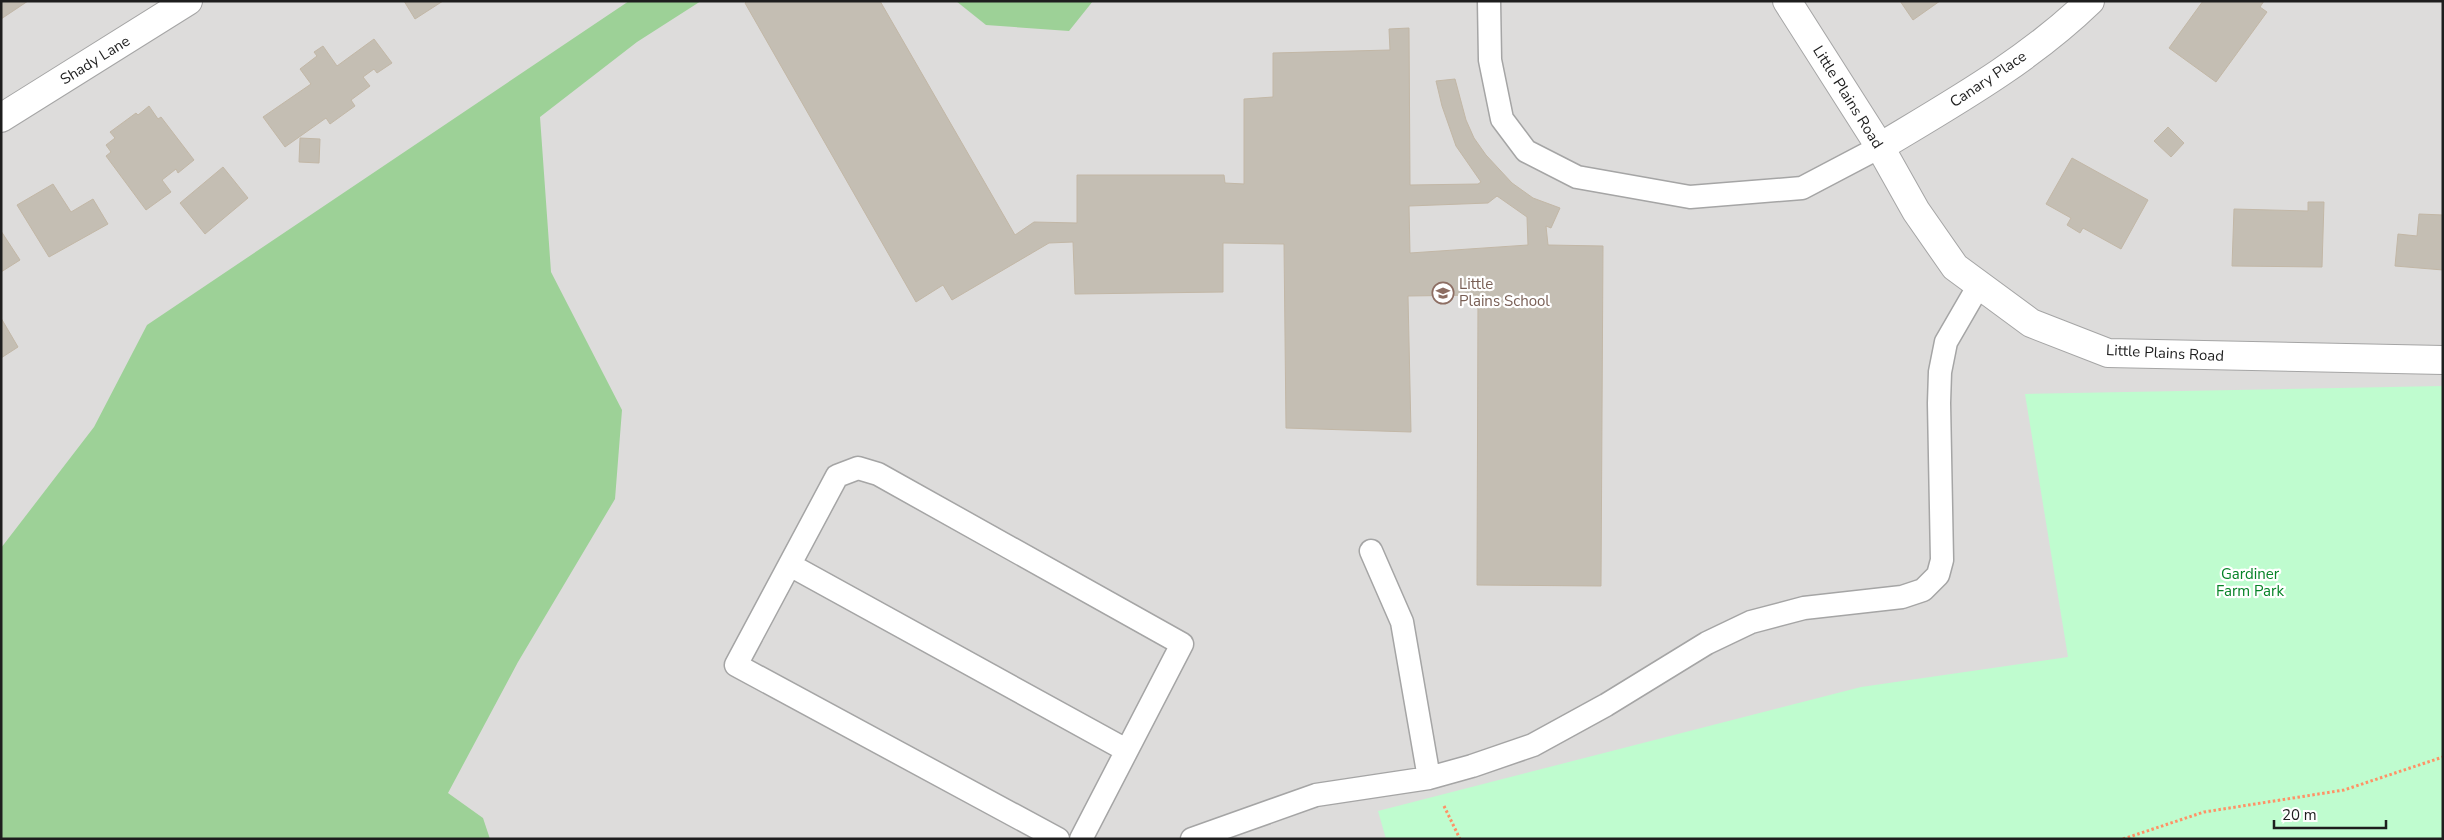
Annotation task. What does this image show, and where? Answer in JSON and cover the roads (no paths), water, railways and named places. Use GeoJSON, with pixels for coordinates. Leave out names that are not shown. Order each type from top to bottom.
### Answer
{"type":"FeatureCollection","features":[{"type":"Feature","properties":{"kind":"street","name":"Shady Lane"},"geometry":{"type":"LineString","coordinates":[[1,118],[188,1]]}},
{"type":"Feature","properties":{"kind":"street","name":"Little Plains Road"},"geometry":{"type":"LineString","coordinates":[[1787,1],[1880,147],[1916,211],[1955,267],[2031,322],[2108,353],[2443,360]]}},
{"type":"Feature","properties":{"kind":"street","name":"Canary Place"},"geometry":{"type":"LineString","coordinates":[[1880,147],[1988,82],[2068,22],[2090,1]]}},
{"type":"Feature","properties":{"kind":"lane"},"geometry":{"type":"LineString","coordinates":[[1489,1],[1490,60],[1502,119],[1526,151],[1577,177],[1690,197],[1802,188],[1880,147]]}},
{"type":"Feature","properties":{"kind":"lane"},"geometry":{"type":"LineString","coordinates":[[1192,839],[1316,795],[1429,778],[1472,766],[1533,745],[1708,643],[1751,622],[1804,608],[1902,597],[1923,590],[1938,575],[1942,560],[1939,403],[1946,342],[1979,285]]}},
{"type":"Feature","properties":{"kind":"lane"},"geometry":{"type":"LineString","coordinates":[[1058,839],[736,665],[837,476],[858,468],[878,474],[1182,644],[1081,839]]}},
{"type":"Feature","properties":{"kind":"lane"},"geometry":{"type":"LineString","coordinates":[[1371,551],[1402,622],[1429,778]]}},
{"type":"Feature","properties":{"kind":"lane"},"geometry":{"type":"LineString","coordinates":[[790,566],[1126,750]]}},
{"type":"Feature","properties":{"kind":"place","name":"Little Plains School"},"geometry":{"type":"Point","coordinates":[1443,293]}},
{"type":"Feature","properties":{"kind":"park label","name":"Gardiner Farm Park"},"geometry":{"type":"Point","coordinates":[2250,582]}}]}
